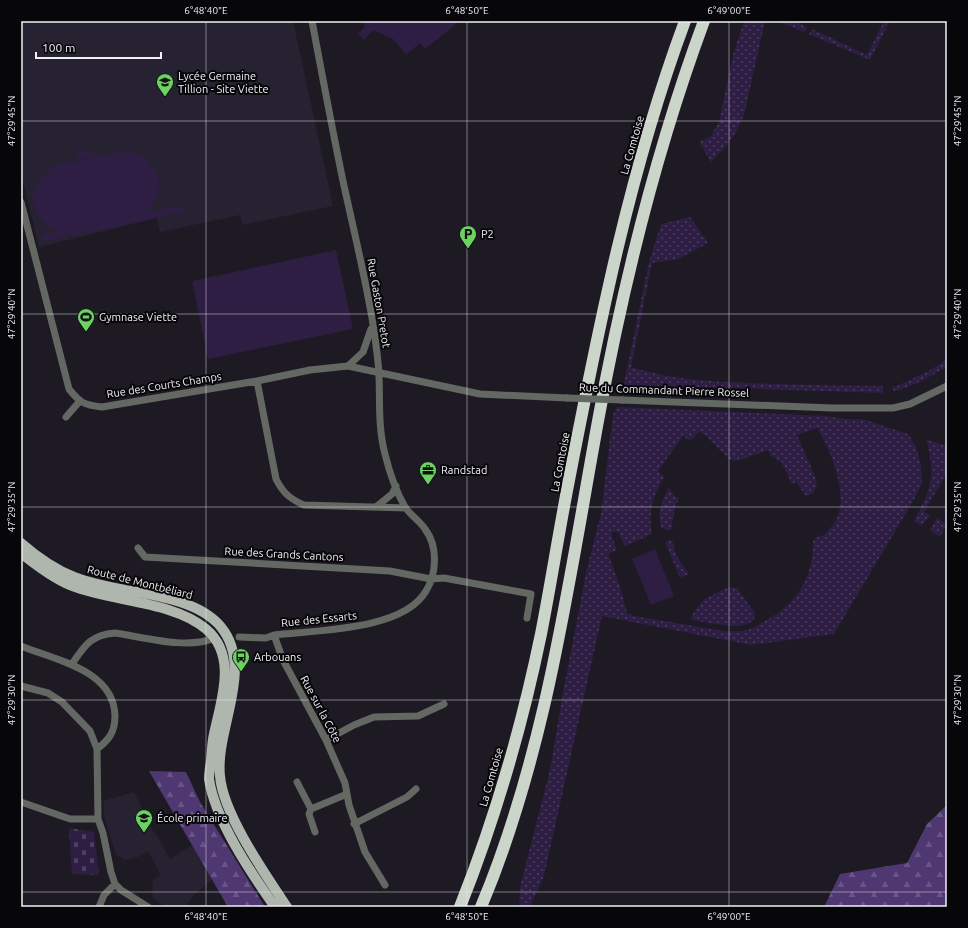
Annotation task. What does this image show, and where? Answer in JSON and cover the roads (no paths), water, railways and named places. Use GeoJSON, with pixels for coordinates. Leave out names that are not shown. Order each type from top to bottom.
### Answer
{"type":"FeatureCollection","features":[{"type":"Feature","properties":{"kind":"highway","name":"La Comtoise"},"geometry":{"type":"LineString","coordinates":[[460,907],[491,822],[520,722],[540,636],[581,418],[614,262],[644,148],[685,21]]}},
{"type":"Feature","properties":{"kind":"highway"},"geometry":{"type":"LineString","coordinates":[[481,907],[492,879],[528,769],[552,672],[604,388],[630,267],[660,155],[704,21]]}},
{"type":"Feature","properties":{"kind":"highway"},"geometry":{"type":"LineString","coordinates":[[485,907],[492,879]]}},
{"type":"Feature","properties":{"kind":"main road","name":"Route de Montbéliard"},"geometry":{"type":"LineString","coordinates":[[21,543],[46,563],[74,578],[189,606],[208,615],[220,627],[230,642],[234,655],[234,684],[220,758],[220,777],[225,800],[233,818],[287,907]]}},
{"type":"Feature","properties":{"kind":"main road","name":"Route de Montbéliard"},"geometry":{"type":"LineString","coordinates":[[21,553],[42,570],[72,586],[175,612],[194,620],[207,630],[214,638],[224,661],[225,670],[220,712],[213,735],[209,777],[214,802],[223,822],[275,907]]}},
{"type":"Feature","properties":{"kind":"street","name":"Rue Gaston Pretot"},"geometry":{"type":"LineString","coordinates":[[312,21],[373,321],[379,372],[380,433],[385,455],[406,508],[425,529],[432,540],[434,553],[431,579]]}},
{"type":"Feature","properties":{"kind":"street"},"geometry":{"type":"LineString","coordinates":[[21,202],[22,215],[69,389],[79,402],[66,417]]}},
{"type":"Feature","properties":{"kind":"street"},"geometry":{"type":"LineString","coordinates":[[348,366],[363,352],[371,334],[373,321]]}},
{"type":"Feature","properties":{"kind":"street","name":"Rue des Courts Champs"},"geometry":{"type":"LineString","coordinates":[[79,402],[102,407],[257,381],[310,370],[348,366],[379,372]]}},
{"type":"Feature","properties":{"kind":"street","name":"Rue du Commandant Pierre Rossel"},"geometry":{"type":"LineString","coordinates":[[379,372],[480,394],[832,408],[893,408],[910,404],[947,386]]}},
{"type":"Feature","properties":{"kind":"street"},"geometry":{"type":"LineString","coordinates":[[257,381],[276,479],[282,491],[290,499],[304,505],[406,508]]}},
{"type":"Feature","properties":{"kind":"street"},"geometry":{"type":"LineString","coordinates":[[375,507],[392,494],[396,486]]}},
{"type":"Feature","properties":{"kind":"street","name":"Rue des Grands Cantons"},"geometry":{"type":"LineString","coordinates":[[138,548],[145,557],[371,569],[431,579],[444,578],[531,594],[527,618]]}},
{"type":"Feature","properties":{"kind":"street","name":"Rue des Essarts"},"geometry":{"type":"LineString","coordinates":[[239,637],[266,638],[274,635],[343,630],[394,615],[420,599],[426,591],[431,579]]}},
{"type":"Feature","properties":{"kind":"street"},"geometry":{"type":"LineString","coordinates":[[72,664],[84,646],[92,639],[104,634],[115,633],[191,644],[205,642],[214,638]]}},
{"type":"Feature","properties":{"kind":"street","name":"Rue sur la Côte"},"geometry":{"type":"LineString","coordinates":[[274,635],[283,660],[326,740],[345,783],[346,794],[354,824],[364,852],[385,885]]}},
{"type":"Feature","properties":{"kind":"street"},"geometry":{"type":"LineString","coordinates":[[21,646],[72,664],[96,679],[112,698],[115,709],[113,731],[109,740],[97,749]]}},
{"type":"Feature","properties":{"kind":"street"},"geometry":{"type":"LineString","coordinates":[[21,686],[48,693],[62,702],[90,731],[97,749],[98,819],[115,884],[121,890],[148,907]]}},
{"type":"Feature","properties":{"kind":"street"},"geometry":{"type":"LineString","coordinates":[[326,740],[354,725],[374,717],[403,718],[418,716],[444,704]]}},
{"type":"Feature","properties":{"kind":"street"},"geometry":{"type":"LineString","coordinates":[[297,782],[311,809],[309,814],[315,832]]}},
{"type":"Feature","properties":{"kind":"street"},"geometry":{"type":"LineString","coordinates":[[354,824],[407,797],[416,789]]}},
{"type":"Feature","properties":{"kind":"street"},"geometry":{"type":"LineString","coordinates":[[311,809],[346,794]]}},
{"type":"Feature","properties":{"kind":"street"},"geometry":{"type":"LineString","coordinates":[[21,802],[70,819],[98,819]]}},
{"type":"Feature","properties":{"kind":"street"},"geometry":{"type":"LineString","coordinates":[[99,907],[104,895],[115,884]]}},
{"type":"Feature","properties":{"kind":"place","name":"Lycée Germaine Tillion - Site Viette"},"geometry":{"type":"Point","coordinates":[165,97]}},
{"type":"Feature","properties":{"kind":"place","name":"P2"},"geometry":{"type":"Point","coordinates":[468,249]}},
{"type":"Feature","properties":{"kind":"place","name":"Gymnase Viette"},"geometry":{"type":"Point","coordinates":[86,332]}},
{"type":"Feature","properties":{"kind":"place","name":"Randstad"},"geometry":{"type":"Point","coordinates":[428,485]}},
{"type":"Feature","properties":{"kind":"place","name":"Arbouans"},"geometry":{"type":"Point","coordinates":[241,672]}},
{"type":"Feature","properties":{"kind":"place","name":"École primaire"},"geometry":{"type":"Point","coordinates":[144,833]}}]}
